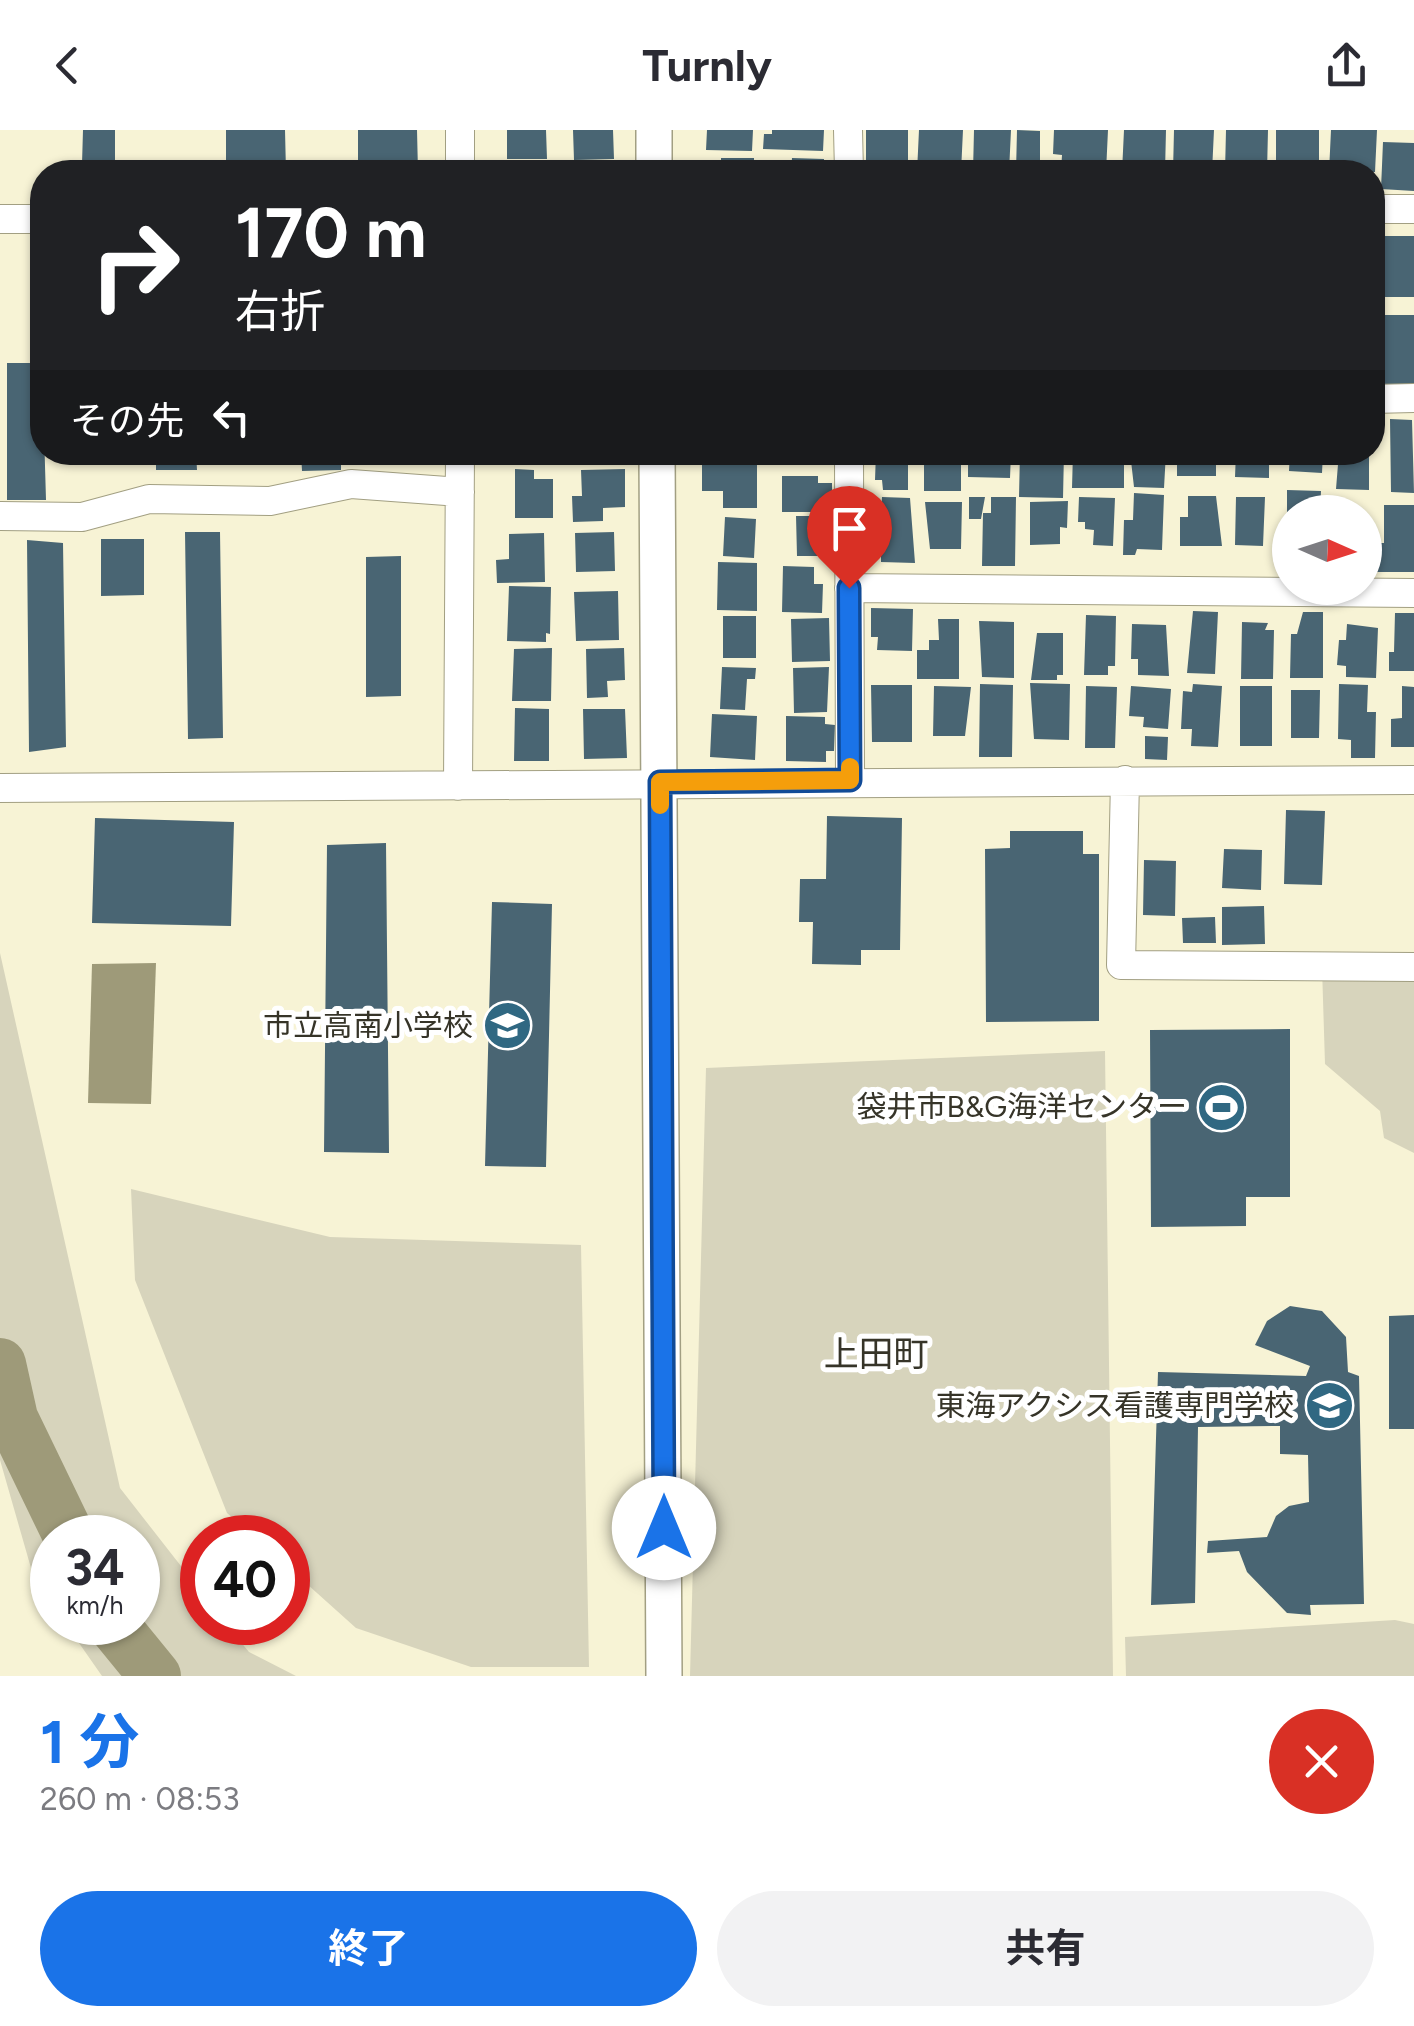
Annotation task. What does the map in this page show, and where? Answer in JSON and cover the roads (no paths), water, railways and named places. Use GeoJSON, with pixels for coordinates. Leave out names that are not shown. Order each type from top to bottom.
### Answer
{"type":"FeatureCollection","features":[{"type":"Feature","properties":{"kind":"street"},"geometry":{"type":"LineString","coordinates":[[460,130],[460,160]]}},
{"type":"Feature","properties":{"kind":"street"},"geometry":{"type":"LineString","coordinates":[[654,130],[654,160]]}},
{"type":"Feature","properties":{"kind":"street"},"geometry":{"type":"LineString","coordinates":[[848,130],[848,160]]}},
{"type":"Feature","properties":{"kind":"street"},"geometry":{"type":"LineString","coordinates":[[1385,209],[1414,209]]}},
{"type":"Feature","properties":{"kind":"street"},"geometry":{"type":"LineString","coordinates":[[0,219],[30,219]]}},
{"type":"Feature","properties":{"kind":"street"},"geometry":{"type":"LineString","coordinates":[[1385,399],[1414,398]]}},
{"type":"Feature","properties":{"kind":"street"},"geometry":{"type":"LineString","coordinates":[[458,786],[460,465]]}},
{"type":"Feature","properties":{"kind":"street"},"geometry":{"type":"LineString","coordinates":[[656,465],[664,1676]]}},
{"type":"Feature","properties":{"kind":"street"},"geometry":{"type":"LineString","coordinates":[[849,465],[850,780]]}},
{"type":"Feature","properties":{"kind":"street"},"geometry":{"type":"LineString","coordinates":[[0,516],[82,517],[148,499],[270,501],[351,484],[460,492]]}},
{"type":"Feature","properties":{"kind":"street"},"geometry":{"type":"LineString","coordinates":[[849,588],[1414,593]]}},
{"type":"Feature","properties":{"kind":"street"},"geometry":{"type":"LineString","coordinates":[[0,788],[850,780],[1414,780]]}},
{"type":"Feature","properties":{"kind":"street"},"geometry":{"type":"LineString","coordinates":[[1125,780],[1121,965],[1414,967]]}},
{"type":"Feature","properties":{"kind":"waterway"},"geometry":{"type":"LineString","coordinates":[[0,1364],[12,1418],[59,1515]]}},
{"type":"Feature","properties":{"kind":"waterway"},"geometry":{"type":"LineString","coordinates":[[130,1645],[155,1676]]}},
{"type":"Feature","properties":{"kind":"place","name":"市立高南小学校"},"geometry":{"type":"Point","coordinates":[508,1026]}},
{"type":"Feature","properties":{"kind":"place","name":"袋井市B&G海洋センター"},"geometry":{"type":"Point","coordinates":[1222,1107]}},
{"type":"Feature","properties":{"kind":"place","name":"東海アクシス看護専門学校"},"geometry":{"type":"Point","coordinates":[1329,1406]}},
{"type":"Feature","properties":{"kind":"district","name":"上田町"},"geometry":{"type":"Point","coordinates":[876,1354]}}]}
